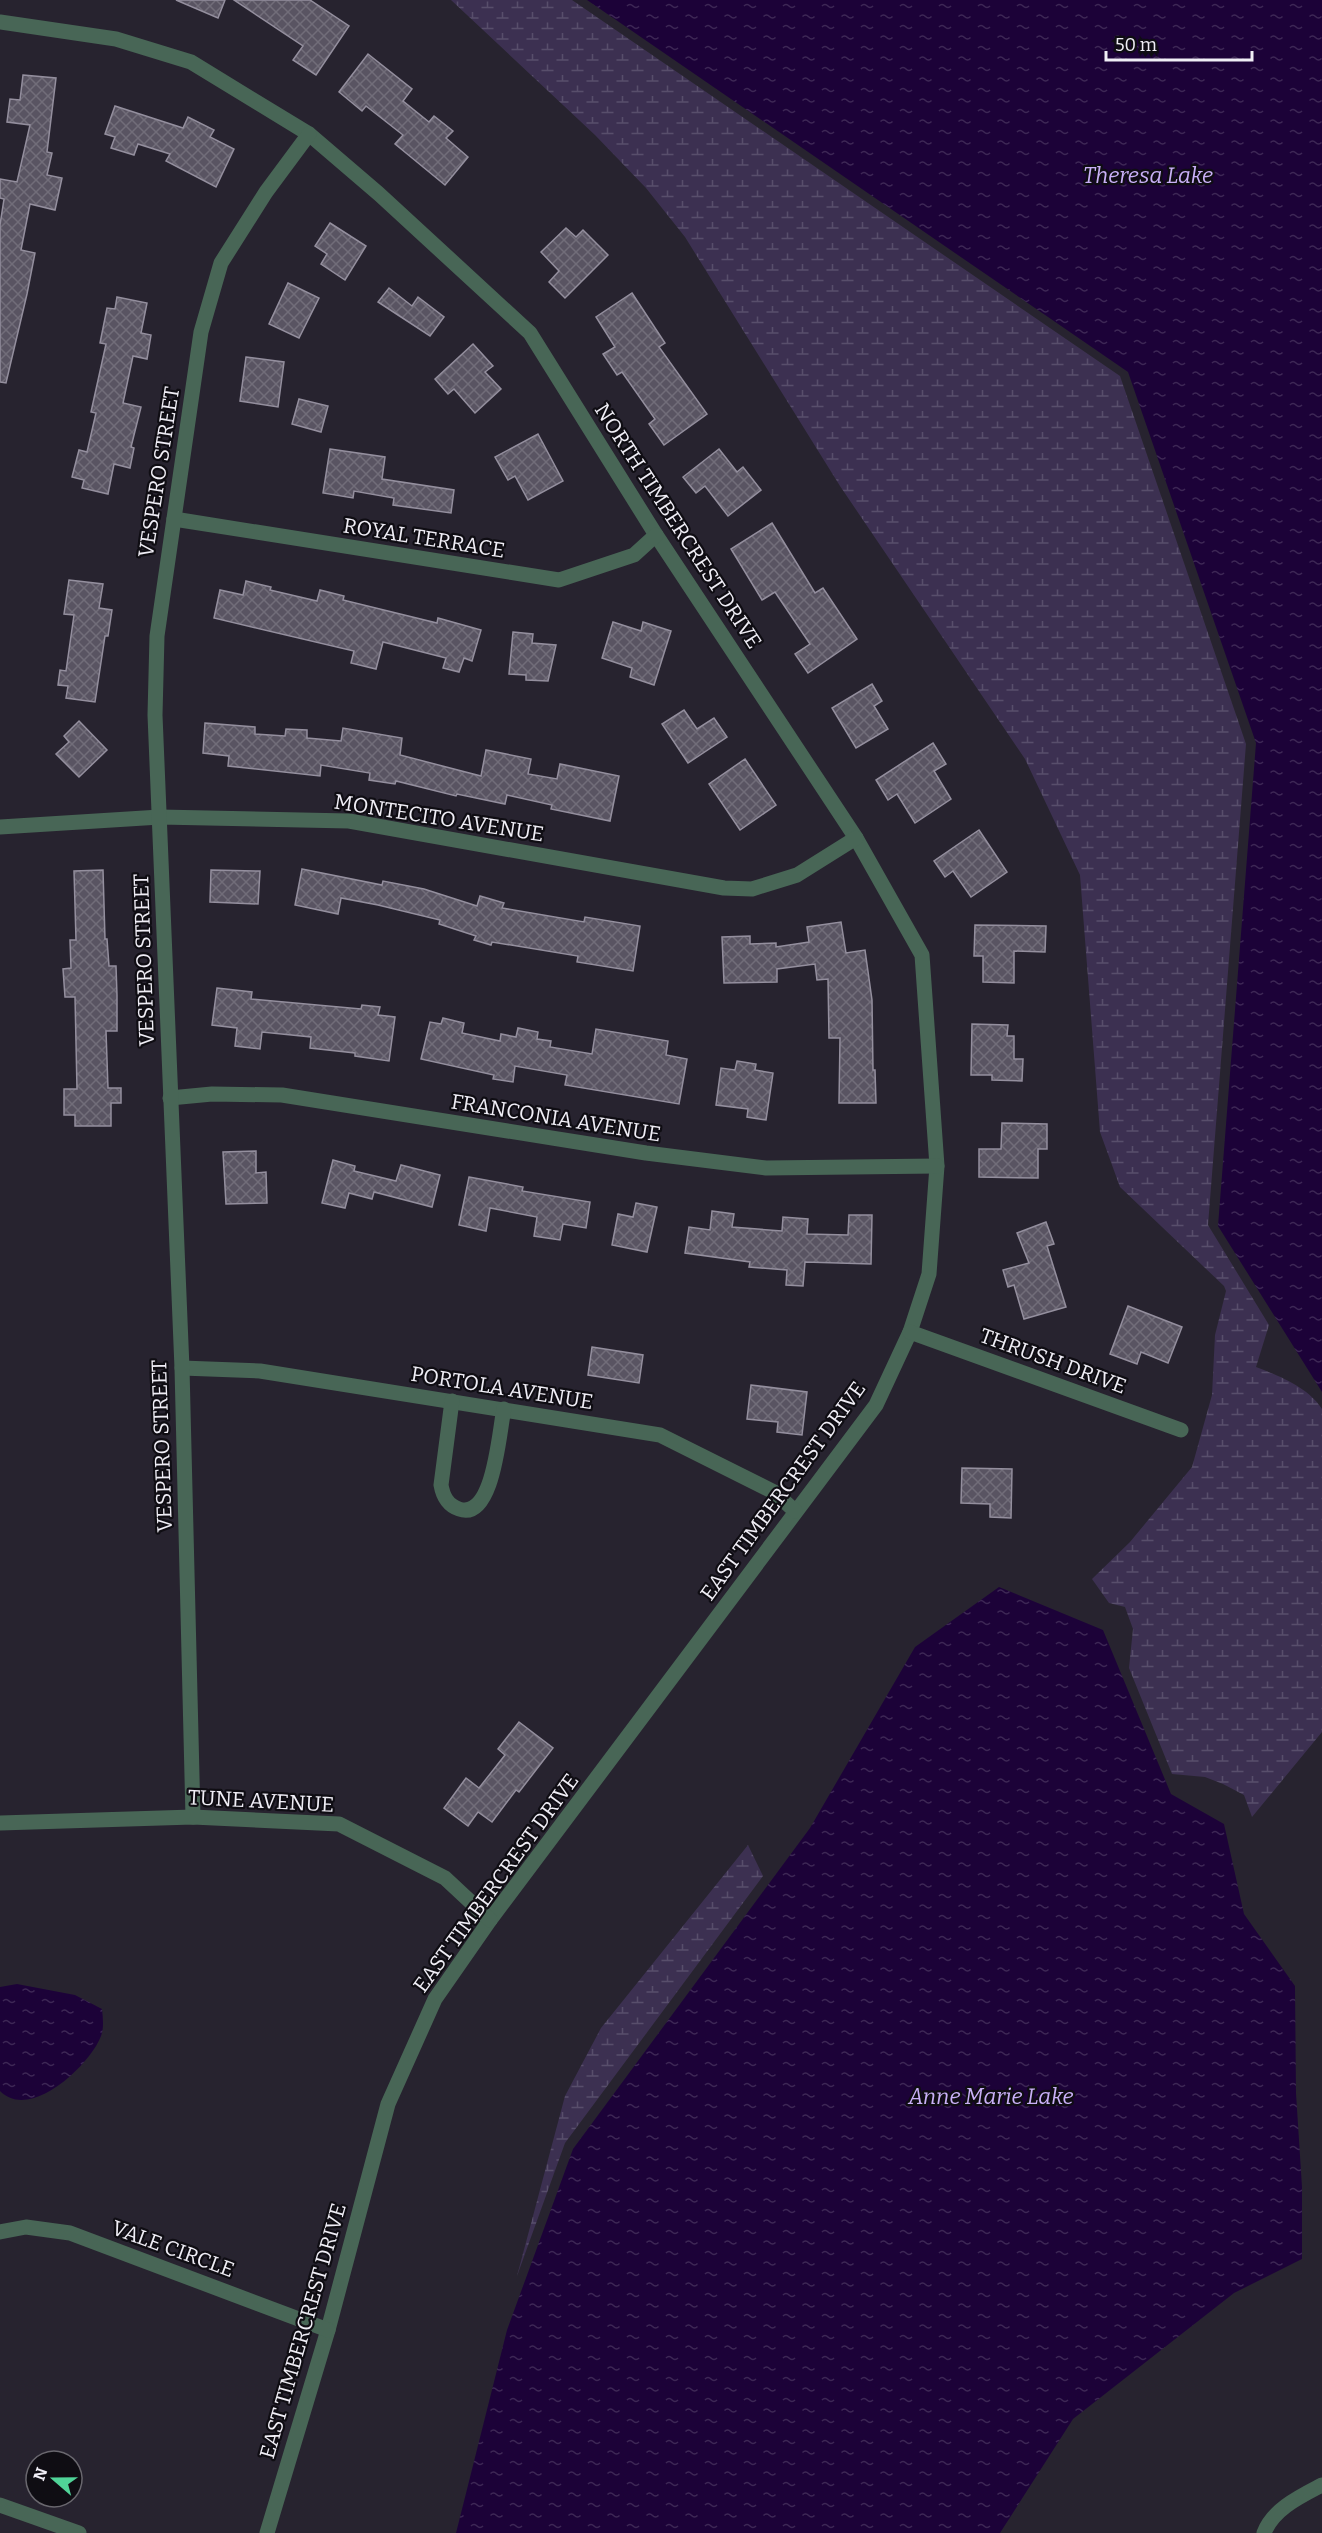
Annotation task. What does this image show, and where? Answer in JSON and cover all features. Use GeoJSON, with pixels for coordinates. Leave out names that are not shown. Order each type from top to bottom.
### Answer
{"type":"FeatureCollection","features":[{"type":"Feature","properties":{"kind":"street","name":"NORTH TIMBERCREST DRIVE"},"geometry":{"type":"LineString","coordinates":[[0,22],[116,39],[191,63],[309,134],[379,194],[530,333],[656,535],[856,838],[922,955],[937,1166],[929,1274],[910,1332]]}},
{"type":"Feature","properties":{"kind":"street","name":"VESPERO STREET"},"geometry":{"type":"LineString","coordinates":[[193,1817],[182,1368],[155,715],[157,636],[201,332],[221,263],[266,192],[309,134]]}},
{"type":"Feature","properties":{"kind":"street","name":"ROYAL TERRACE"},"geometry":{"type":"LineString","coordinates":[[174,519],[559,580],[634,555],[656,535]]}},
{"type":"Feature","properties":{"kind":"street","name":"MONTECITO AVENUE"},"geometry":{"type":"LineString","coordinates":[[0,827],[160,817],[350,821],[701,884],[752,889],[797,874],[856,838]]}},
{"type":"Feature","properties":{"kind":"street","name":"FRANCONIA AVENUE"},"geometry":{"type":"LineString","coordinates":[[170,1098],[212,1094],[282,1095],[646,1154],[766,1168],[937,1166]]}},
{"type":"Feature","properties":{"kind":"street","name":"THRUSH DRIVE"},"geometry":{"type":"LineString","coordinates":[[910,1332],[1181,1430]]}},
{"type":"Feature","properties":{"kind":"street","name":"EAST TIMBERCREST DRIVE"},"geometry":{"type":"LineString","coordinates":[[267,2533],[328,2330],[388,2104],[435,1999],[490,1920],[876,1404],[910,1332]]}},
{"type":"Feature","properties":{"kind":"street","name":"PORTOLA AVENUE"},"geometry":{"type":"LineString","coordinates":[[182,1368],[260,1371],[660,1435],[774,1492],[795,1512]]}},
{"type":"Feature","properties":{"kind":"street"},"geometry":{"type":"LineString","coordinates":[[452,1401],[441,1485],[447,1502],[460,1510],[473,1509],[480,1505],[485,1497],[490,1483],[504,1409]]}},
{"type":"Feature","properties":{"kind":"street","name":"TUNE AVENUE"},"geometry":{"type":"LineString","coordinates":[[0,1823],[193,1817],[339,1824],[445,1878],[490,1920]]}},
{"type":"Feature","properties":{"kind":"street","name":"VALE CIRCLE"},"geometry":{"type":"LineString","coordinates":[[0,2232],[27,2227],[70,2233],[328,2330]]}},
{"type":"Feature","properties":{"kind":"street"},"geometry":{"type":"LineString","coordinates":[[1264,2533],[1266,2527],[1290,2501],[1322,2485]]}},
{"type":"Feature","properties":{"kind":"street"},"geometry":{"type":"LineString","coordinates":[[0,2505],[78,2533]]}},
{"type":"Feature","properties":{"kind":"green space"},"geometry":{"type":"Polygon","coordinates":[[[451,0],[572,0],[1120,376],[1246,744],[1208,1225],[1269,1325],[1256,1367],[1301,1388],[1322,1409],[1322,1732],[1252,1817],[1244,1795],[1205,1777],[1172,1774],[1129,1668],[1133,1629],[1125,1607],[1109,1603],[1092,1579],[1130,1542],[1192,1467],[1212,1395],[1215,1335],[1226,1291],[1224,1286],[1120,1187],[1100,1132],[1080,875],[1025,759],[840,486],[685,237],[646,188],[595,135],[451,0]]]}},
{"type":"Feature","properties":{"kind":"green space"},"geometry":{"type":"Polygon","coordinates":[[[748,1845],[763,1876],[565,2143],[517,2276],[565,2096],[601,2028],[748,1845]]]}},
{"type":"Feature","properties":{"kind":"water","name":"Theresa Lake"},"geometry":{"type":"Polygon","coordinates":[[[587,0],[1322,0],[1322,1392],[1218,1226],[1256,743],[1128,372],[587,0]]]}},
{"type":"Feature","properties":{"kind":"water","name":"Anne Marie Lake"},"geometry":{"type":"Polygon","coordinates":[[[999,1587],[1103,1630],[1171,1794],[1224,1824],[1244,1914],[1295,1986],[1296,2093],[1302,2187],[1302,2259],[1234,2293],[1073,2419],[1000,2533],[456,2533],[507,2330],[573,2149],[810,1828],[915,1647],[999,1587]]]}},
{"type":"Feature","properties":{"kind":"water"},"geometry":{"type":"Polygon","coordinates":[[[17,1984],[75,1995],[102,2009],[103,2016],[101,2036],[85,2061],[58,2086],[27,2100],[13,2099],[0,2091],[0,1987],[17,1984]]]}},
{"type":"Feature","properties":{"kind":"building"},"geometry":{"type":"Polygon","coordinates":[[[176,0],[225,0],[218,18],[176,0]]]}},
{"type":"Feature","properties":{"kind":"building"},"geometry":{"type":"Polygon","coordinates":[[[234,0],[310,0],[349,26],[316,75],[293,60],[303,46],[234,0]]]}},
{"type":"Feature","properties":{"kind":"building"},"geometry":{"type":"Polygon","coordinates":[[[368,54],[412,89],[403,101],[429,122],[434,116],[453,131],[446,138],[468,157],[445,185],[395,144],[403,135],[366,106],[362,111],[339,92],[368,54]]]}},
{"type":"Feature","properties":{"kind":"building"},"geometry":{"type":"Polygon","coordinates":[[[23,75],[56,78],[47,152],[52,153],[47,175],[62,178],[55,210],[30,204],[21,250],[35,253],[6,383],[0,382],[0,225],[4,199],[0,198],[0,179],[17,182],[30,125],[7,122],[10,99],[20,100],[23,75]]]}},
{"type":"Feature","properties":{"kind":"building"},"geometry":{"type":"Polygon","coordinates":[[[115,106],[183,128],[188,117],[214,130],[210,137],[234,149],[216,187],[166,161],[170,154],[138,144],[134,155],[111,148],[115,137],[105,134],[115,106]]]}},
{"type":"Feature","properties":{"kind":"building"},"geometry":{"type":"Polygon","coordinates":[[[330,223],[366,246],[345,280],[321,264],[327,254],[315,246],[330,223]]]}},
{"type":"Feature","properties":{"kind":"building"},"geometry":{"type":"Polygon","coordinates":[[[566,228],[576,237],[583,230],[608,255],[565,298],[549,282],[559,271],[541,252],[566,228]]]}},
{"type":"Feature","properties":{"kind":"building"},"geometry":{"type":"Polygon","coordinates":[[[288,283],[319,298],[299,338],[269,324],[288,283]]]}},
{"type":"Feature","properties":{"kind":"building"},"geometry":{"type":"Polygon","coordinates":[[[389,288],[412,306],[418,297],[444,317],[430,336],[378,302],[389,288]]]}},
{"type":"Feature","properties":{"kind":"building"},"geometry":{"type":"Polygon","coordinates":[[[632,293],[665,343],[659,347],[707,414],[664,445],[649,424],[655,419],[622,372],[617,375],[603,354],[615,347],[596,317],[632,293]]]}},
{"type":"Feature","properties":{"kind":"building"},"geometry":{"type":"Polygon","coordinates":[[[117,297],[147,303],[141,333],[151,335],[147,359],[133,356],[123,403],[141,407],[131,447],[134,448],[130,468],[114,464],[108,494],[82,488],[84,480],[72,477],[79,450],[87,452],[96,413],[91,412],[106,344],[100,343],[107,308],[115,309],[117,297]]]}},
{"type":"Feature","properties":{"kind":"building"},"geometry":{"type":"Polygon","coordinates":[[[473,344],[493,366],[485,372],[501,389],[475,413],[454,389],[448,394],[435,379],[473,344]]]}},
{"type":"Feature","properties":{"kind":"building"},"geometry":{"type":"Polygon","coordinates":[[[246,357],[284,362],[278,407],[240,401],[246,357]]]}},
{"type":"Feature","properties":{"kind":"building"},"geometry":{"type":"Polygon","coordinates":[[[299,399],[328,406],[321,432],[292,424],[299,399]]]}},
{"type":"Feature","properties":{"kind":"building"},"geometry":{"type":"Polygon","coordinates":[[[538,434],[563,481],[528,500],[515,476],[508,480],[495,457],[538,434]]]}},
{"type":"Feature","properties":{"kind":"building"},"geometry":{"type":"Polygon","coordinates":[[[330,449],[385,457],[382,479],[454,490],[451,513],[393,505],[394,498],[354,491],[353,498],[323,493],[330,449]]]}},
{"type":"Feature","properties":{"kind":"building"},"geometry":{"type":"Polygon","coordinates":[[[719,449],[737,472],[743,467],[761,490],[728,516],[705,486],[696,493],[683,477],[719,449]]]}},
{"type":"Feature","properties":{"kind":"building"},"geometry":{"type":"Polygon","coordinates":[[[772,523],[815,593],[823,588],[857,639],[808,673],[795,654],[810,644],[775,592],[762,600],[731,549],[772,523]]]}},
{"type":"Feature","properties":{"kind":"building"},"geometry":{"type":"Polygon","coordinates":[[[69,580],[103,584],[99,608],[112,610],[108,636],[105,636],[95,702],[66,698],[68,686],[58,685],[60,670],[66,671],[74,615],[64,614],[69,580]]]}},
{"type":"Feature","properties":{"kind":"building"},"geometry":{"type":"Polygon","coordinates":[[[246,581],[271,587],[270,590],[317,601],[320,590],[344,596],[343,600],[437,623],[438,618],[481,630],[472,661],[464,658],[459,672],[443,668],[446,658],[383,642],[376,669],[351,663],[354,651],[214,618],[220,590],[243,595],[246,581]]]}},
{"type":"Feature","properties":{"kind":"building"},"geometry":{"type":"Polygon","coordinates":[[[613,622],[641,631],[643,622],[671,631],[654,685],[630,677],[632,668],[602,658],[613,622]]]}},
{"type":"Feature","properties":{"kind":"building"},"geometry":{"type":"Polygon","coordinates":[[[513,632],[533,634],[532,643],[556,645],[548,681],[526,680],[526,675],[509,674],[513,632]]]}},
{"type":"Feature","properties":{"kind":"building"},"geometry":{"type":"Polygon","coordinates":[[[872,684],[882,701],[874,706],[888,729],[856,748],[832,708],[872,684]]]}},
{"type":"Feature","properties":{"kind":"building"},"geometry":{"type":"Polygon","coordinates":[[[684,710],[697,729],[714,718],[727,737],[688,763],[662,724],[684,710]]]}},
{"type":"Feature","properties":{"kind":"building"},"geometry":{"type":"Polygon","coordinates":[[[79,721],[107,750],[79,777],[56,754],[69,742],[64,736],[79,721]]]}},
{"type":"Feature","properties":{"kind":"building"},"geometry":{"type":"Polygon","coordinates":[[[205,723],[255,727],[255,734],[285,736],[286,729],[307,730],[307,738],[341,741],[343,728],[402,738],[400,755],[481,776],[486,750],[531,759],[528,774],[557,779],[560,764],[619,776],[610,821],[551,809],[552,805],[507,795],[505,804],[457,794],[456,796],[396,781],[395,784],[369,780],[370,773],[321,765],[320,776],[228,766],[229,756],[203,753],[205,723]]]}},
{"type":"Feature","properties":{"kind":"building"},"geometry":{"type":"Polygon","coordinates":[[[933,743],[946,764],[934,771],[951,799],[915,823],[897,794],[888,800],[876,780],[933,743]]]}},
{"type":"Feature","properties":{"kind":"building"},"geometry":{"type":"Polygon","coordinates":[[[745,759],[776,805],[740,830],[709,784],[745,759]]]}},
{"type":"Feature","properties":{"kind":"building"},"geometry":{"type":"Polygon","coordinates":[[[979,830],[1007,872],[971,897],[953,871],[945,877],[934,861],[979,830]]]}},
{"type":"Feature","properties":{"kind":"building"},"geometry":{"type":"Polygon","coordinates":[[[302,869],[382,885],[383,881],[424,889],[477,906],[480,896],[504,903],[502,908],[584,922],[585,917],[640,926],[633,971],[577,962],[578,956],[492,942],[491,945],[474,940],[476,936],[439,924],[440,920],[378,905],[341,898],[338,914],[295,905],[302,869]]]}},
{"type":"Feature","properties":{"kind":"building"},"geometry":{"type":"Polygon","coordinates":[[[103,870],[105,939],[107,939],[109,966],[116,966],[117,995],[117,1031],[106,1031],[108,1088],[121,1088],[121,1103],[111,1103],[111,1126],[75,1126],[75,1115],[64,1115],[64,1089],[77,1089],[75,997],[65,997],[63,969],[71,968],[70,940],[76,940],[74,871],[103,870]]]}},
{"type":"Feature","properties":{"kind":"building"},"geometry":{"type":"Polygon","coordinates":[[[211,870],[260,871],[258,904],[210,902],[211,870]]]}},
{"type":"Feature","properties":{"kind":"building"},"geometry":{"type":"Polygon","coordinates":[[[841,922],[846,953],[865,950],[872,1000],[876,1103],[839,1103],[840,1038],[829,1038],[828,979],[817,980],[815,964],[777,969],[777,982],[724,983],[722,937],[750,936],[750,944],[776,943],[776,947],[809,942],[807,927],[841,922]]]}},
{"type":"Feature","properties":{"kind":"building"},"geometry":{"type":"Polygon","coordinates":[[[975,925],[1046,926],[1045,952],[1014,951],[1014,983],[983,982],[983,956],[974,956],[975,925]]]}},
{"type":"Feature","properties":{"kind":"building"},"geometry":{"type":"Polygon","coordinates":[[[217,988],[252,992],[251,999],[361,1009],[362,1005],[380,1007],[378,1015],[395,1017],[389,1061],[355,1056],[355,1053],[310,1048],[311,1037],[262,1032],[260,1049],[235,1046],[237,1028],[212,1025],[217,988]]]}},
{"type":"Feature","properties":{"kind":"building"},"geometry":{"type":"Polygon","coordinates":[[[443,1018],[464,1023],[462,1033],[500,1041],[501,1034],[516,1037],[518,1028],[538,1032],[537,1039],[551,1041],[550,1047],[592,1054],[596,1029],[668,1041],[666,1055],[687,1059],[679,1104],[565,1085],[567,1075],[515,1066],[513,1082],[493,1079],[494,1075],[421,1059],[430,1022],[441,1024],[443,1018]]]}},
{"type":"Feature","properties":{"kind":"building"},"geometry":{"type":"Polygon","coordinates":[[[972,1024],[1008,1025],[1007,1036],[1014,1036],[1014,1059],[1023,1059],[1022,1081],[992,1080],[992,1075],[971,1075],[972,1024]]]}},
{"type":"Feature","properties":{"kind":"building"},"geometry":{"type":"Polygon","coordinates":[[[737,1061],[756,1064],[755,1070],[773,1073],[766,1120],[747,1117],[748,1109],[716,1105],[721,1068],[735,1070],[737,1061]]]}},
{"type":"Feature","properties":{"kind":"building"},"geometry":{"type":"Polygon","coordinates":[[[1002,1123],[1047,1124],[1047,1149],[1038,1149],[1038,1178],[979,1177],[979,1149],[1001,1149],[1002,1123]]]}},
{"type":"Feature","properties":{"kind":"building"},"geometry":{"type":"Polygon","coordinates":[[[256,1151],[256,1173],[266,1172],[267,1203],[226,1204],[223,1152],[256,1151]]]}},
{"type":"Feature","properties":{"kind":"building"},"geometry":{"type":"Polygon","coordinates":[[[333,1160],[355,1166],[354,1171],[396,1181],[401,1165],[440,1175],[432,1207],[374,1192],[372,1199],[349,1193],[345,1208],[322,1203],[333,1160]]]}},
{"type":"Feature","properties":{"kind":"building"},"geometry":{"type":"Polygon","coordinates":[[[469,1177],[523,1187],[522,1191],[590,1202],[586,1228],[563,1224],[560,1240],[534,1236],[537,1217],[490,1208],[486,1231],[459,1225],[469,1177]]]}},
{"type":"Feature","properties":{"kind":"building"},"geometry":{"type":"Polygon","coordinates":[[[636,1203],[657,1207],[647,1252],[612,1245],[618,1214],[633,1217],[636,1203]]]}},
{"type":"Feature","properties":{"kind":"building"},"geometry":{"type":"Polygon","coordinates":[[[712,1211],[734,1214],[732,1227],[782,1231],[783,1217],[808,1219],[807,1234],[848,1235],[849,1215],[872,1215],[871,1264],[805,1262],[803,1286],[786,1285],[787,1270],[749,1267],[750,1262],[685,1253],[689,1227],[710,1230],[712,1211]]]}},
{"type":"Feature","properties":{"kind":"building"},"geometry":{"type":"Polygon","coordinates":[[[1046,1222],[1054,1244],[1047,1246],[1066,1307],[1024,1319],[1014,1285],[1008,1287],[1003,1270],[1029,1263],[1017,1233],[1046,1222]]]}},
{"type":"Feature","properties":{"kind":"building"},"geometry":{"type":"Polygon","coordinates":[[[1128,1306],[1182,1327],[1168,1363],[1141,1352],[1137,1364],[1110,1354],[1128,1306]]]}},
{"type":"Feature","properties":{"kind":"building"},"geometry":{"type":"Polygon","coordinates":[[[592,1347],[643,1355],[639,1383],[588,1375],[592,1347]]]}},
{"type":"Feature","properties":{"kind":"building"},"geometry":{"type":"Polygon","coordinates":[[[751,1385],[807,1392],[802,1435],[777,1432],[778,1422],[747,1419],[751,1385]]]}},
{"type":"Feature","properties":{"kind":"building"},"geometry":{"type":"Polygon","coordinates":[[[962,1468],[1012,1469],[1011,1518],[990,1517],[990,1504],[961,1503],[962,1468]]]}},
{"type":"Feature","properties":{"kind":"building"},"geometry":{"type":"Polygon","coordinates":[[[519,1722],[553,1748],[519,1792],[516,1790],[492,1822],[478,1812],[468,1826],[444,1808],[466,1778],[479,1788],[505,1755],[498,1749],[519,1722]]]}}]}
